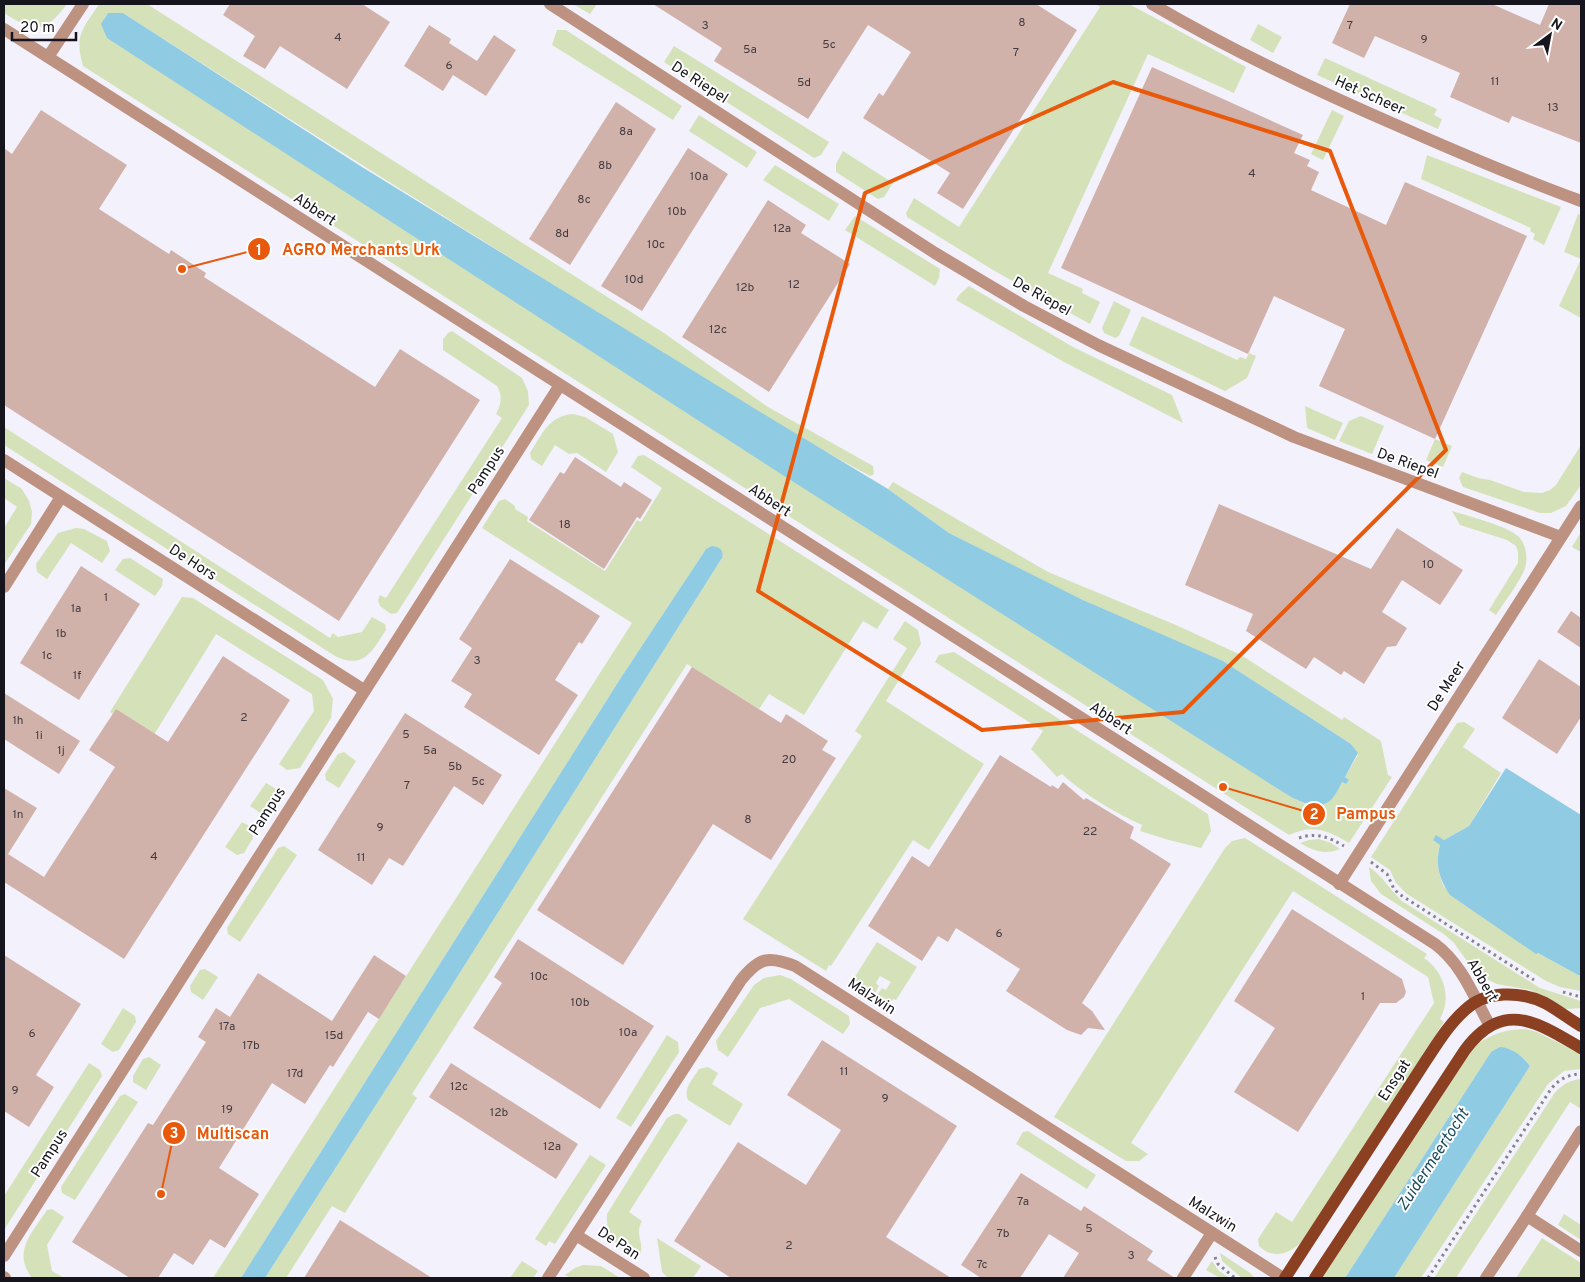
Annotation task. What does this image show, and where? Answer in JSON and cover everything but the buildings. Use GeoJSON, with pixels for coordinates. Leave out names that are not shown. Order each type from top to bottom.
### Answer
{"type":"FeatureCollection","features":[{"type":"Feature","properties":{"kind":"main road","name":"Ensgat"},"geometry":{"type":"LineString","coordinates":[[1284,1278],[1425,1062],[1456,1019],[1466,1009],[1476,1001],[1501,994],[1529,997],[1546,1004],[1581,1026]]}},
{"type":"Feature","properties":{"kind":"main road"},"geometry":{"type":"LineString","coordinates":[[1315,1278],[1465,1050],[1478,1035],[1490,1026],[1508,1020],[1528,1020],[1545,1027],[1581,1048]]}},
{"type":"Feature","properties":{"kind":"street"},"geometry":{"type":"LineString","coordinates":[[48,57],[83,4]]}},
{"type":"Feature","properties":{"kind":"street","name":"De Riepel"},"geometry":{"type":"LineString","coordinates":[[550,4],[936,253],[1024,306],[1098,345],[1294,437],[1561,537]]}},
{"type":"Feature","properties":{"kind":"street","name":"Het Scheer"},"geometry":{"type":"LineString","coordinates":[[1152,4],[1252,58],[1323,92],[1463,154],[1581,201]]}},
{"type":"Feature","properties":{"kind":"street","name":"Abbert"},"geometry":{"type":"LineString","coordinates":[[4,30],[1447,953],[1456,964],[1490,1026]]}},
{"type":"Feature","properties":{"kind":"street","name":"Pampus"},"geometry":{"type":"LineString","coordinates":[[4,1256],[560,385]]}},
{"type":"Feature","properties":{"kind":"street","name":"De Hors"},"geometry":{"type":"LineString","coordinates":[[4,460],[364,690]]}},
{"type":"Feature","properties":{"kind":"street"},"geometry":{"type":"LineString","coordinates":[[4,587],[61,497]]}},
{"type":"Feature","properties":{"kind":"street","name":"De Meer"},"geometry":{"type":"LineString","coordinates":[[1340,884],[1581,506]]}},
{"type":"Feature","properties":{"kind":"street","name":"Malzwin"},"geometry":{"type":"LineString","coordinates":[[548,1278],[741,980],[752,967],[765,960],[778,959],[803,972],[1284,1278]]}},
{"type":"Feature","properties":{"kind":"street"},"geometry":{"type":"LineString","coordinates":[[1486,1278],[1581,1131]]}},
{"type":"Feature","properties":{"kind":"street"},"geometry":{"type":"LineString","coordinates":[[1527,1216],[1581,1251]]}},
{"type":"Feature","properties":{"kind":"street"},"geometry":{"type":"LineString","coordinates":[[1183,1278],[1212,1233]]}},
{"type":"Feature","properties":{"kind":"street","name":"De Pan"},"geometry":{"type":"LineString","coordinates":[[576,1235],[644,1278]]}},
{"type":"Feature","properties":{"kind":"path"},"geometry":{"type":"LineString","coordinates":[[1295,839],[1318,834],[1329,837],[1344,846]]}},
{"type":"Feature","properties":{"kind":"path","name":"Abbert"},"geometry":{"type":"LineString","coordinates":[[1370,862],[1387,874],[1394,889],[1399,894],[1514,967]]}},
{"type":"Feature","properties":{"kind":"path"},"geometry":{"type":"LineString","coordinates":[[1428,1278],[1551,1089],[1564,1078],[1570,1075],[1581,1074]]}},
{"type":"Feature","properties":{"kind":"highlighted area"},"geometry":{"type":"Polygon","coordinates":[[[1113,82],[1330,151],[1446,450],[1183,712],[982,730],[758,591],[865,193],[1113,82]]]}},
{"type":"Feature","properties":{"kind":"green space"},"geometry":{"type":"Polygon","coordinates":[[[4,4],[67,4],[52,21],[38,27],[23,24],[4,13],[4,4]]]}},
{"type":"Feature","properties":{"kind":"green space"},"geometry":{"type":"Polygon","coordinates":[[[99,4],[147,4],[664,333],[768,407],[873,466],[874,474],[870,476],[765,416],[123,13],[108,13],[104,19],[1291,797],[1306,804],[1318,805],[1342,782],[1346,784],[1349,780],[1345,777],[1358,755],[1351,744],[1223,661],[1132,623],[1030,575],[949,533],[888,489],[893,482],[1048,572],[1176,625],[1241,655],[1342,720],[1344,717],[1381,741],[1388,775],[1392,777],[1349,843],[1327,832],[1313,829],[1289,835],[83,66],[79,47],[80,39],[85,26],[99,4]]]}},
{"type":"Feature","properties":{"kind":"green space"},"geometry":{"type":"Polygon","coordinates":[[[573,4],[597,4],[590,14],[573,4]]]}},
{"type":"Feature","properties":{"kind":"green space"},"geometry":{"type":"Polygon","coordinates":[[[1096,4],[1129,4],[1246,67],[1234,93],[1148,54],[1048,273],[1083,289],[1082,293],[1100,302],[1090,324],[993,270],[907,217],[906,213],[914,198],[959,227],[1100,7],[1096,4]]]}},
{"type":"Feature","properties":{"kind":"green space"},"geometry":{"type":"Polygon","coordinates":[[[1258,24],[1282,37],[1273,53],[1250,40],[1258,24]]]}},
{"type":"Feature","properties":{"kind":"green space"},"geometry":{"type":"Polygon","coordinates":[[[557,30],[566,30],[682,106],[673,120],[552,45],[557,30]]]}},
{"type":"Feature","properties":{"kind":"green space"},"geometry":{"type":"Polygon","coordinates":[[[674,46],[829,142],[821,155],[814,158],[664,62],[674,46]]]}},
{"type":"Feature","properties":{"kind":"green space"},"geometry":{"type":"Polygon","coordinates":[[[1325,58],[1437,109],[1434,115],[1442,119],[1438,129],[1317,75],[1325,58]]]}},
{"type":"Feature","properties":{"kind":"green space"},"geometry":{"type":"Polygon","coordinates":[[[1332,110],[1344,116],[1323,160],[1311,154],[1332,110]]]}},
{"type":"Feature","properties":{"kind":"green space"},"geometry":{"type":"Polygon","coordinates":[[[699,115],[757,152],[747,168],[689,131],[699,115]]]}},
{"type":"Feature","properties":{"kind":"green space"},"geometry":{"type":"Polygon","coordinates":[[[843,151],[893,183],[884,197],[878,199],[836,172],[836,164],[843,151]]]}},
{"type":"Feature","properties":{"kind":"green space"},"geometry":{"type":"Polygon","coordinates":[[[1427,155],[1561,207],[1544,245],[1533,239],[1535,234],[1530,231],[1531,228],[1421,179],[1427,155]]]}},
{"type":"Feature","properties":{"kind":"green space"},"geometry":{"type":"Polygon","coordinates":[[[775,165],[839,204],[829,221],[763,180],[775,165]]]}},
{"type":"Feature","properties":{"kind":"green space"},"geometry":{"type":"Polygon","coordinates":[[[1578,214],[1581,215],[1581,259],[1564,252],[1578,214]]]}},
{"type":"Feature","properties":{"kind":"green space"},"geometry":{"type":"Polygon","coordinates":[[[855,216],[940,269],[939,278],[935,286],[845,230],[855,216]]]}},
{"type":"Feature","properties":{"kind":"green space"},"geometry":{"type":"Polygon","coordinates":[[[1581,259],[1581,318],[1559,306],[1581,259]]]}},
{"type":"Feature","properties":{"kind":"green space"},"geometry":{"type":"Polygon","coordinates":[[[969,286],[1073,347],[1172,395],[1183,423],[1064,362],[956,300],[969,286]]]}},
{"type":"Feature","properties":{"kind":"green space"},"geometry":{"type":"Polygon","coordinates":[[[1114,301],[1131,310],[1119,336],[1115,338],[1104,333],[1102,328],[1114,301]]]}},
{"type":"Feature","properties":{"kind":"green space"},"geometry":{"type":"Polygon","coordinates":[[[1142,316],[1237,360],[1240,357],[1246,359],[1249,353],[1256,356],[1247,378],[1225,391],[1129,345],[1142,316]]]}},
{"type":"Feature","properties":{"kind":"green space"},"geometry":{"type":"Polygon","coordinates":[[[452,331],[522,378],[528,391],[529,405],[397,613],[391,614],[380,606],[378,600],[380,595],[386,598],[502,418],[496,414],[501,400],[497,386],[443,350],[443,339],[452,331]]]}},
{"type":"Feature","properties":{"kind":"green space"},"geometry":{"type":"Polygon","coordinates":[[[1305,406],[1343,423],[1335,440],[1307,428],[1305,406]]]}},
{"type":"Feature","properties":{"kind":"green space"},"geometry":{"type":"Polygon","coordinates":[[[573,414],[585,417],[613,434],[618,452],[606,472],[577,453],[569,454],[555,445],[542,466],[531,459],[530,453],[542,433],[552,422],[557,418],[573,414]]]}},
{"type":"Feature","properties":{"kind":"green space"},"geometry":{"type":"Polygon","coordinates":[[[1361,416],[1384,426],[1372,454],[1339,441],[1349,421],[1361,416]]]}},
{"type":"Feature","properties":{"kind":"green space"},"geometry":{"type":"Polygon","coordinates":[[[4,427],[330,638],[333,633],[338,637],[362,632],[372,617],[385,624],[386,630],[366,656],[353,661],[335,656],[4,445],[4,427]]]}},
{"type":"Feature","properties":{"kind":"green space"},"geometry":{"type":"Polygon","coordinates":[[[1435,439],[1452,446],[1443,467],[1426,460],[1435,439]]]}},
{"type":"Feature","properties":{"kind":"green space"},"geometry":{"type":"Polygon","coordinates":[[[1581,445],[1581,485],[1566,506],[1551,513],[1540,513],[1463,487],[1459,478],[1462,472],[1524,492],[1542,493],[1556,485],[1581,445]]]}},
{"type":"Feature","properties":{"kind":"green space"},"geometry":{"type":"Polygon","coordinates":[[[644,455],[889,610],[877,629],[863,621],[804,715],[769,694],[759,709],[687,664],[412,1094],[417,1098],[345,1213],[332,1206],[286,1278],[265,1278],[722,558],[706,549],[622,676],[241,1278],[213,1278],[632,623],[482,528],[499,501],[505,499],[515,506],[515,509],[528,517],[527,521],[605,571],[637,520],[641,522],[662,488],[631,467],[638,456],[644,455]]]}},
{"type":"Feature","properties":{"kind":"green space"},"geometry":{"type":"Polygon","coordinates":[[[4,478],[22,489],[29,501],[32,512],[31,524],[4,565],[4,528],[17,507],[4,498],[4,478]]]}},
{"type":"Feature","properties":{"kind":"green space"},"geometry":{"type":"Polygon","coordinates":[[[1452,511],[1513,532],[1521,539],[1525,548],[1525,569],[1496,615],[1489,610],[1518,563],[1516,546],[1507,540],[1460,525],[1452,511]]]}},
{"type":"Feature","properties":{"kind":"green space"},"geometry":{"type":"Polygon","coordinates":[[[76,528],[84,529],[107,541],[110,551],[102,563],[71,543],[47,579],[37,572],[36,564],[58,533],[76,528]]]}},
{"type":"Feature","properties":{"kind":"green space"},"geometry":{"type":"Polygon","coordinates":[[[1581,532],[1581,552],[1572,547],[1581,532]]]}},
{"type":"Feature","properties":{"kind":"green space"},"geometry":{"type":"Polygon","coordinates":[[[130,558],[163,579],[162,586],[155,596],[115,570],[123,559],[130,558]]]}},
{"type":"Feature","properties":{"kind":"green space"},"geometry":{"type":"Polygon","coordinates":[[[182,597],[193,598],[323,680],[333,699],[331,718],[300,768],[287,770],[279,764],[314,711],[312,694],[216,634],[152,738],[110,712],[182,597]]]}},
{"type":"Feature","properties":{"kind":"green space"},"geometry":{"type":"Polygon","coordinates":[[[905,621],[918,630],[921,644],[886,701],[984,764],[929,850],[913,840],[826,971],[743,919],[862,736],[855,731],[907,648],[893,639],[905,621]]]}},
{"type":"Feature","properties":{"kind":"green space"},"geometry":{"type":"Polygon","coordinates":[[[954,652],[1208,814],[1211,831],[1201,848],[1140,831],[1142,825],[1100,802],[1062,774],[1057,777],[1031,749],[1043,731],[935,662],[939,655],[954,652]]]}},
{"type":"Feature","properties":{"kind":"green space"},"geometry":{"type":"Polygon","coordinates":[[[1464,722],[1475,729],[1463,747],[1501,773],[1469,826],[1444,840],[1433,839],[1440,845],[1438,866],[1444,887],[1538,953],[1581,975],[1581,991],[1560,987],[1546,981],[1407,894],[1396,883],[1390,870],[1371,857],[1457,723],[1464,722]]]}},
{"type":"Feature","properties":{"kind":"green space"},"geometry":{"type":"Polygon","coordinates":[[[344,752],[356,761],[339,788],[326,780],[325,774],[338,754],[344,752]]]}},
{"type":"Feature","properties":{"kind":"green space"},"geometry":{"type":"Polygon","coordinates":[[[266,783],[276,789],[278,801],[271,811],[262,814],[250,806],[266,783]]]}},
{"type":"Feature","properties":{"kind":"green space"},"geometry":{"type":"Polygon","coordinates":[[[242,822],[251,827],[253,838],[244,853],[237,855],[225,847],[242,822]]]}},
{"type":"Feature","properties":{"kind":"green space"},"geometry":{"type":"Polygon","coordinates":[[[1245,838],[1427,954],[1424,958],[1437,970],[1444,986],[1445,994],[1444,1011],[1440,1019],[1444,1022],[1303,1240],[1293,1249],[1282,1254],[1270,1253],[1264,1250],[1259,1246],[1258,1239],[1276,1212],[1292,1222],[1434,1003],[1428,977],[1293,891],[1131,1143],[1148,1154],[1139,1161],[1126,1161],[1054,1117],[1225,848],[1232,841],[1245,838]]]}},
{"type":"Feature","properties":{"kind":"green space"},"geometry":{"type":"Polygon","coordinates":[[[1319,839],[1331,843],[1340,849],[1329,852],[1319,851],[1300,843],[1319,839]]]}},
{"type":"Feature","properties":{"kind":"green space"},"geometry":{"type":"Polygon","coordinates":[[[284,846],[297,855],[240,942],[228,934],[227,928],[278,848],[284,846]]]}},
{"type":"Feature","properties":{"kind":"green space"},"geometry":{"type":"Polygon","coordinates":[[[1369,867],[1378,874],[1402,901],[1540,988],[1581,1001],[1581,1008],[1567,1009],[1530,990],[1497,984],[1482,977],[1472,968],[1454,943],[1445,935],[1381,894],[1371,881],[1369,867]]]}},
{"type":"Feature","properties":{"kind":"green space"},"geometry":{"type":"Polygon","coordinates":[[[877,942],[917,967],[896,1000],[893,999],[889,1004],[886,1002],[883,1007],[873,1001],[882,988],[886,990],[891,982],[880,976],[876,983],[879,986],[871,1000],[849,986],[877,942]]]}},
{"type":"Feature","properties":{"kind":"green space"},"geometry":{"type":"Polygon","coordinates":[[[205,969],[218,977],[203,1000],[191,992],[190,986],[200,970],[205,969]]]}},
{"type":"Feature","properties":{"kind":"green space"},"geometry":{"type":"Polygon","coordinates":[[[780,975],[791,979],[849,1016],[850,1024],[843,1034],[789,999],[760,1008],[728,1057],[718,1050],[716,1041],[754,985],[764,978],[780,975]]]}},
{"type":"Feature","properties":{"kind":"green space"},"geometry":{"type":"Polygon","coordinates":[[[123,1008],[135,1016],[136,1022],[119,1050],[113,1052],[101,1044],[123,1008]]]}},
{"type":"Feature","properties":{"kind":"green space"},"geometry":{"type":"Polygon","coordinates":[[[1525,1029],[1537,1032],[1581,1054],[1581,1069],[1564,1071],[1548,1084],[1421,1278],[1394,1278],[1530,1066],[1525,1059],[1510,1049],[1491,1052],[1345,1278],[1322,1278],[1475,1046],[1499,1033],[1525,1029]]]}},
{"type":"Feature","properties":{"kind":"green space"},"geometry":{"type":"Polygon","coordinates":[[[667,1035],[678,1042],[679,1052],[631,1127],[616,1118],[667,1035]]]}},
{"type":"Feature","properties":{"kind":"green space"},"geometry":{"type":"Polygon","coordinates":[[[149,1057],[161,1065],[146,1090],[133,1082],[133,1076],[143,1059],[149,1057]]]}},
{"type":"Feature","properties":{"kind":"green space"},"geometry":{"type":"Polygon","coordinates":[[[89,1063],[100,1070],[102,1076],[4,1230],[4,1196],[89,1063]]]}},
{"type":"Feature","properties":{"kind":"green space"},"geometry":{"type":"Polygon","coordinates":[[[708,1067],[718,1073],[712,1084],[743,1104],[730,1126],[688,1100],[687,1092],[692,1080],[699,1069],[708,1067]]]}},
{"type":"Feature","properties":{"kind":"green space"},"geometry":{"type":"Polygon","coordinates":[[[1581,1079],[1581,1109],[1570,1102],[1456,1278],[1434,1278],[1554,1094],[1573,1080],[1581,1079]]]}},
{"type":"Feature","properties":{"kind":"green space"},"geometry":{"type":"Polygon","coordinates":[[[125,1094],[138,1102],[75,1200],[62,1193],[61,1187],[120,1096],[125,1094]]]}},
{"type":"Feature","properties":{"kind":"green space"},"geometry":{"type":"Polygon","coordinates":[[[674,1114],[679,1114],[688,1120],[629,1212],[642,1221],[639,1230],[641,1250],[640,1255],[637,1257],[624,1251],[614,1241],[608,1228],[607,1214],[667,1118],[674,1114]]]}},
{"type":"Feature","properties":{"kind":"green space"},"geometry":{"type":"Polygon","coordinates":[[[1028,1131],[1096,1175],[1087,1189],[1016,1144],[1023,1132],[1028,1131]]]}},
{"type":"Feature","properties":{"kind":"green space"},"geometry":{"type":"Polygon","coordinates":[[[590,1155],[606,1165],[555,1244],[549,1241],[546,1246],[535,1239],[590,1155]]]}},
{"type":"Feature","properties":{"kind":"green space"},"geometry":{"type":"Polygon","coordinates":[[[52,1209],[64,1217],[47,1245],[52,1271],[64,1278],[32,1278],[26,1269],[24,1260],[26,1243],[47,1210],[52,1209]]]}},
{"type":"Feature","properties":{"kind":"green space"},"geometry":{"type":"Polygon","coordinates":[[[1564,1214],[1581,1225],[1581,1240],[1558,1225],[1564,1214]]]}},
{"type":"Feature","properties":{"kind":"green space"},"geometry":{"type":"Polygon","coordinates":[[[657,1238],[701,1266],[693,1278],[668,1278],[662,1272],[657,1238]]]}},
{"type":"Feature","properties":{"kind":"green space"},"geometry":{"type":"Polygon","coordinates":[[[1542,1238],[1581,1263],[1581,1278],[1516,1278],[1542,1238]]]}},
{"type":"Feature","properties":{"kind":"green space"},"geometry":{"type":"Polygon","coordinates":[[[1220,1253],[1255,1278],[1242,1278],[1222,1261],[1220,1253]]]}},
{"type":"Feature","properties":{"kind":"green space"},"geometry":{"type":"Polygon","coordinates":[[[522,1261],[538,1271],[533,1278],[510,1278],[522,1261]]]}},
{"type":"Feature","properties":{"kind":"green space"},"geometry":{"type":"Polygon","coordinates":[[[1212,1261],[1218,1270],[1229,1278],[1220,1278],[1206,1270],[1212,1261]]]}},
{"type":"Feature","properties":{"kind":"green space"},"geometry":{"type":"Polygon","coordinates":[[[583,1265],[601,1266],[620,1278],[571,1278],[565,1275],[583,1265]]]}},
{"type":"Feature","properties":{"kind":"water"},"geometry":{"type":"Polygon","coordinates":[[[108,13],[123,13],[362,167],[888,489],[949,533],[1083,600],[1223,661],[1351,744],[1358,753],[1345,777],[1349,780],[1346,784],[1342,782],[1331,800],[1321,805],[1306,803],[1291,797],[781,474],[107,38],[101,24],[108,13]]]}},
{"type":"Feature","properties":{"kind":"water"},"geometry":{"type":"Polygon","coordinates":[[[712,546],[721,549],[722,558],[265,1278],[241,1278],[622,676],[706,549],[712,546]]]}},
{"type":"Feature","properties":{"kind":"water"},"geometry":{"type":"Polygon","coordinates":[[[1506,768],[1581,815],[1581,975],[1538,953],[1536,954],[1450,895],[1443,883],[1438,865],[1440,845],[1433,840],[1436,835],[1444,840],[1469,826],[1506,768]]]}},
{"type":"Feature","properties":{"kind":"water","name":"Zuidermeertocht"},"geometry":{"type":"Polygon","coordinates":[[[1500,1047],[1517,1053],[1530,1066],[1394,1278],[1345,1278],[1491,1052],[1500,1047]]]}},
{"type":"Feature","properties":{"kind":"place","name":"AGRO Merchants Urk"},"geometry":{"type":"Point","coordinates":[182,269]}},
{"type":"Feature","properties":{"kind":"place","name":"Pampus"},"geometry":{"type":"Point","coordinates":[1223,787]}},
{"type":"Feature","properties":{"kind":"place","name":"Multiscan"},"geometry":{"type":"Point","coordinates":[161,1194]}}]}
